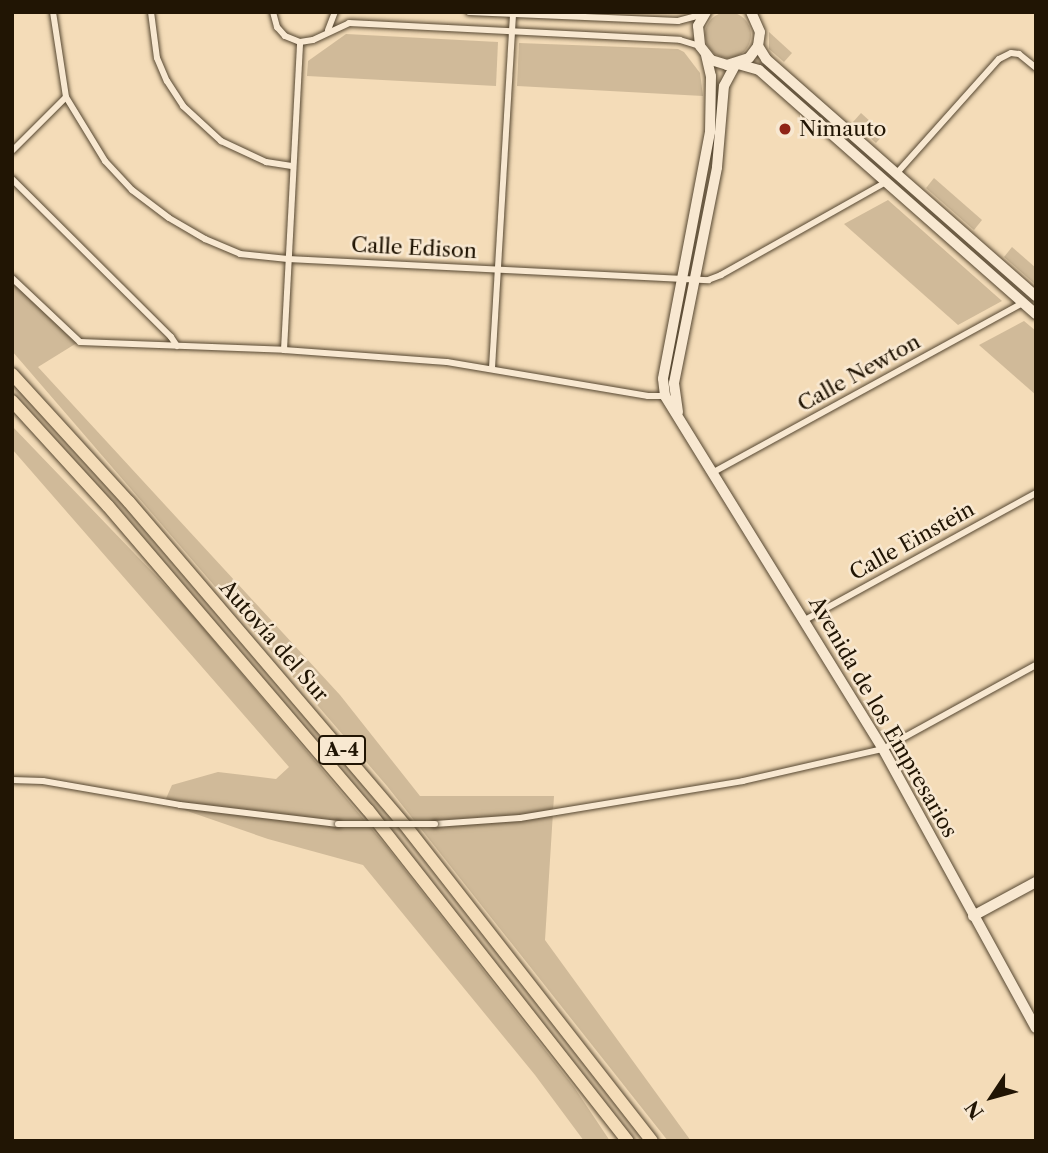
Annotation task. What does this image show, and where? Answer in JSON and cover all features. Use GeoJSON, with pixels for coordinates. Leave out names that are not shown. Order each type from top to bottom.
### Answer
{"type":"FeatureCollection","features":[{"type":"Feature","properties":{"kind":"highway","name":"Autovía del Sur"},"geometry":{"type":"LineString","coordinates":[[12,374],[129,502],[405,825],[652,1141]]}},
{"type":"Feature","properties":{"kind":"highway","name":"Autovía del Sur"},"geometry":{"type":"LineString","coordinates":[[12,401],[108,506],[350,788],[628,1141]]}},
{"type":"Feature","properties":{"kind":"street","name":"Calle Edison"},"geometry":{"type":"LineString","coordinates":[[53,12],[56,49],[66,97],[105,161],[132,190],[169,218],[205,239],[240,254],[288,259],[682,276],[708,280],[886,182]]}},
{"type":"Feature","properties":{"kind":"street"},"geometry":{"type":"LineString","coordinates":[[151,12],[157,58],[167,81],[183,106],[232,147],[266,162],[292,166]]}},
{"type":"Feature","properties":{"kind":"street"},"geometry":{"type":"LineString","coordinates":[[273,12],[277,27],[285,36],[300,42],[313,40],[348,23],[680,40],[703,51],[717,63],[737,64],[759,70],[1036,314]]}},
{"type":"Feature","properties":{"kind":"street"},"geometry":{"type":"LineString","coordinates":[[327,32],[335,12]]}},
{"type":"Feature","properties":{"kind":"street"},"geometry":{"type":"LineString","coordinates":[[469,12],[678,21],[706,13]]}},
{"type":"Feature","properties":{"kind":"street"},"geometry":{"type":"LineString","coordinates":[[737,64],[748,58],[758,46],[760,32],[751,12]]}},
{"type":"Feature","properties":{"kind":"street"},"geometry":{"type":"LineString","coordinates":[[12,278],[80,342],[284,350],[492,368],[648,396],[665,396],[663,379],[710,132],[711,76],[698,26],[706,13]]}},
{"type":"Feature","properties":{"kind":"street"},"geometry":{"type":"LineString","coordinates":[[492,368],[513,14]]}},
{"type":"Feature","properties":{"kind":"street"},"geometry":{"type":"LineString","coordinates":[[284,350],[300,42]]}},
{"type":"Feature","properties":{"kind":"street"},"geometry":{"type":"LineString","coordinates":[[758,46],[766,60],[1036,296]]}},
{"type":"Feature","properties":{"kind":"street"},"geometry":{"type":"LineString","coordinates":[[896,174],[999,59],[1011,53],[1019,54],[1036,68]]}},
{"type":"Feature","properties":{"kind":"street","name":"Avenida de los Empresarios"},"geometry":{"type":"LineString","coordinates":[[686,432],[675,404],[674,383],[717,167],[724,86],[737,64]]}},
{"type":"Feature","properties":{"kind":"street"},"geometry":{"type":"LineString","coordinates":[[12,151],[66,97]]}},
{"type":"Feature","properties":{"kind":"street"},"geometry":{"type":"LineString","coordinates":[[12,179],[177,346]]}},
{"type":"Feature","properties":{"kind":"street","name":"Calle Newton"},"geometry":{"type":"LineString","coordinates":[[712,473],[1023,303]]}},
{"type":"Feature","properties":{"kind":"street","name":"Avenida de los Empresarios"},"geometry":{"type":"LineString","coordinates":[[665,396],[883,749],[1036,1028]]}},
{"type":"Feature","properties":{"kind":"street","name":"Calle Einstein"},"geometry":{"type":"LineString","coordinates":[[805,620],[1036,493]]}},
{"type":"Feature","properties":{"kind":"street"},"geometry":{"type":"LineString","coordinates":[[12,779],[43,780],[180,805],[338,824],[435,824],[520,818],[766,776],[883,749],[1036,665]]}},
{"type":"Feature","properties":{"kind":"street"},"geometry":{"type":"LineString","coordinates":[[973,916],[1036,882]]}},
{"type":"Feature","properties":{"kind":"shaded area"},"geometry":{"type":"Polygon","coordinates":[[[728,12],[744,19],[751,35],[744,51],[728,58],[712,51],[705,35],[712,19],[728,12]]]}},
{"type":"Feature","properties":{"kind":"shaded area"},"geometry":{"type":"Polygon","coordinates":[[[769,32],[792,53],[784,62],[769,49],[769,32]]]}},
{"type":"Feature","properties":{"kind":"shaded area"},"geometry":{"type":"Polygon","coordinates":[[[346,34],[498,42],[496,86],[307,76],[308,61],[346,34]]]}},
{"type":"Feature","properties":{"kind":"shaded area"},"geometry":{"type":"Polygon","coordinates":[[[519,43],[678,49],[684,52],[700,73],[703,96],[517,86],[519,43]]]}},
{"type":"Feature","properties":{"kind":"shaded area"},"geometry":{"type":"Polygon","coordinates":[[[861,113],[884,134],[876,143],[853,122],[861,113]]]}},
{"type":"Feature","properties":{"kind":"shaded area"},"geometry":{"type":"Polygon","coordinates":[[[934,178],[982,220],[974,230],[926,188],[934,178]]]}},
{"type":"Feature","properties":{"kind":"shaded area"},"geometry":{"type":"Polygon","coordinates":[[[888,200],[1002,301],[958,325],[844,224],[888,200]]]}},
{"type":"Feature","properties":{"kind":"shaded area"},"geometry":{"type":"Polygon","coordinates":[[[1012,247],[1036,268],[1036,285],[1004,257],[1012,247]]]}},
{"type":"Feature","properties":{"kind":"shaded area"},"geometry":{"type":"Polygon","coordinates":[[[12,277],[80,341],[38,367],[340,695],[420,796],[554,796],[545,940],[691,1141],[668,1141],[387,786],[12,351],[12,277]]]}},
{"type":"Feature","properties":{"kind":"shaded area"},"geometry":{"type":"Polygon","coordinates":[[[1024,321],[1036,331],[1036,395],[979,345],[1024,321]]]}},
{"type":"Feature","properties":{"kind":"shaded area"},"geometry":{"type":"Polygon","coordinates":[[[12,426],[184,605],[387,847],[574,1087],[610,1141],[584,1141],[535,1075],[363,865],[268,839],[164,803],[172,785],[218,772],[276,779],[289,767],[12,449],[12,426]]]}},
{"type":"Feature","properties":{"kind":"place","name":"Nimauto"},"geometry":{"type":"Point","coordinates":[785,129]}}]}
